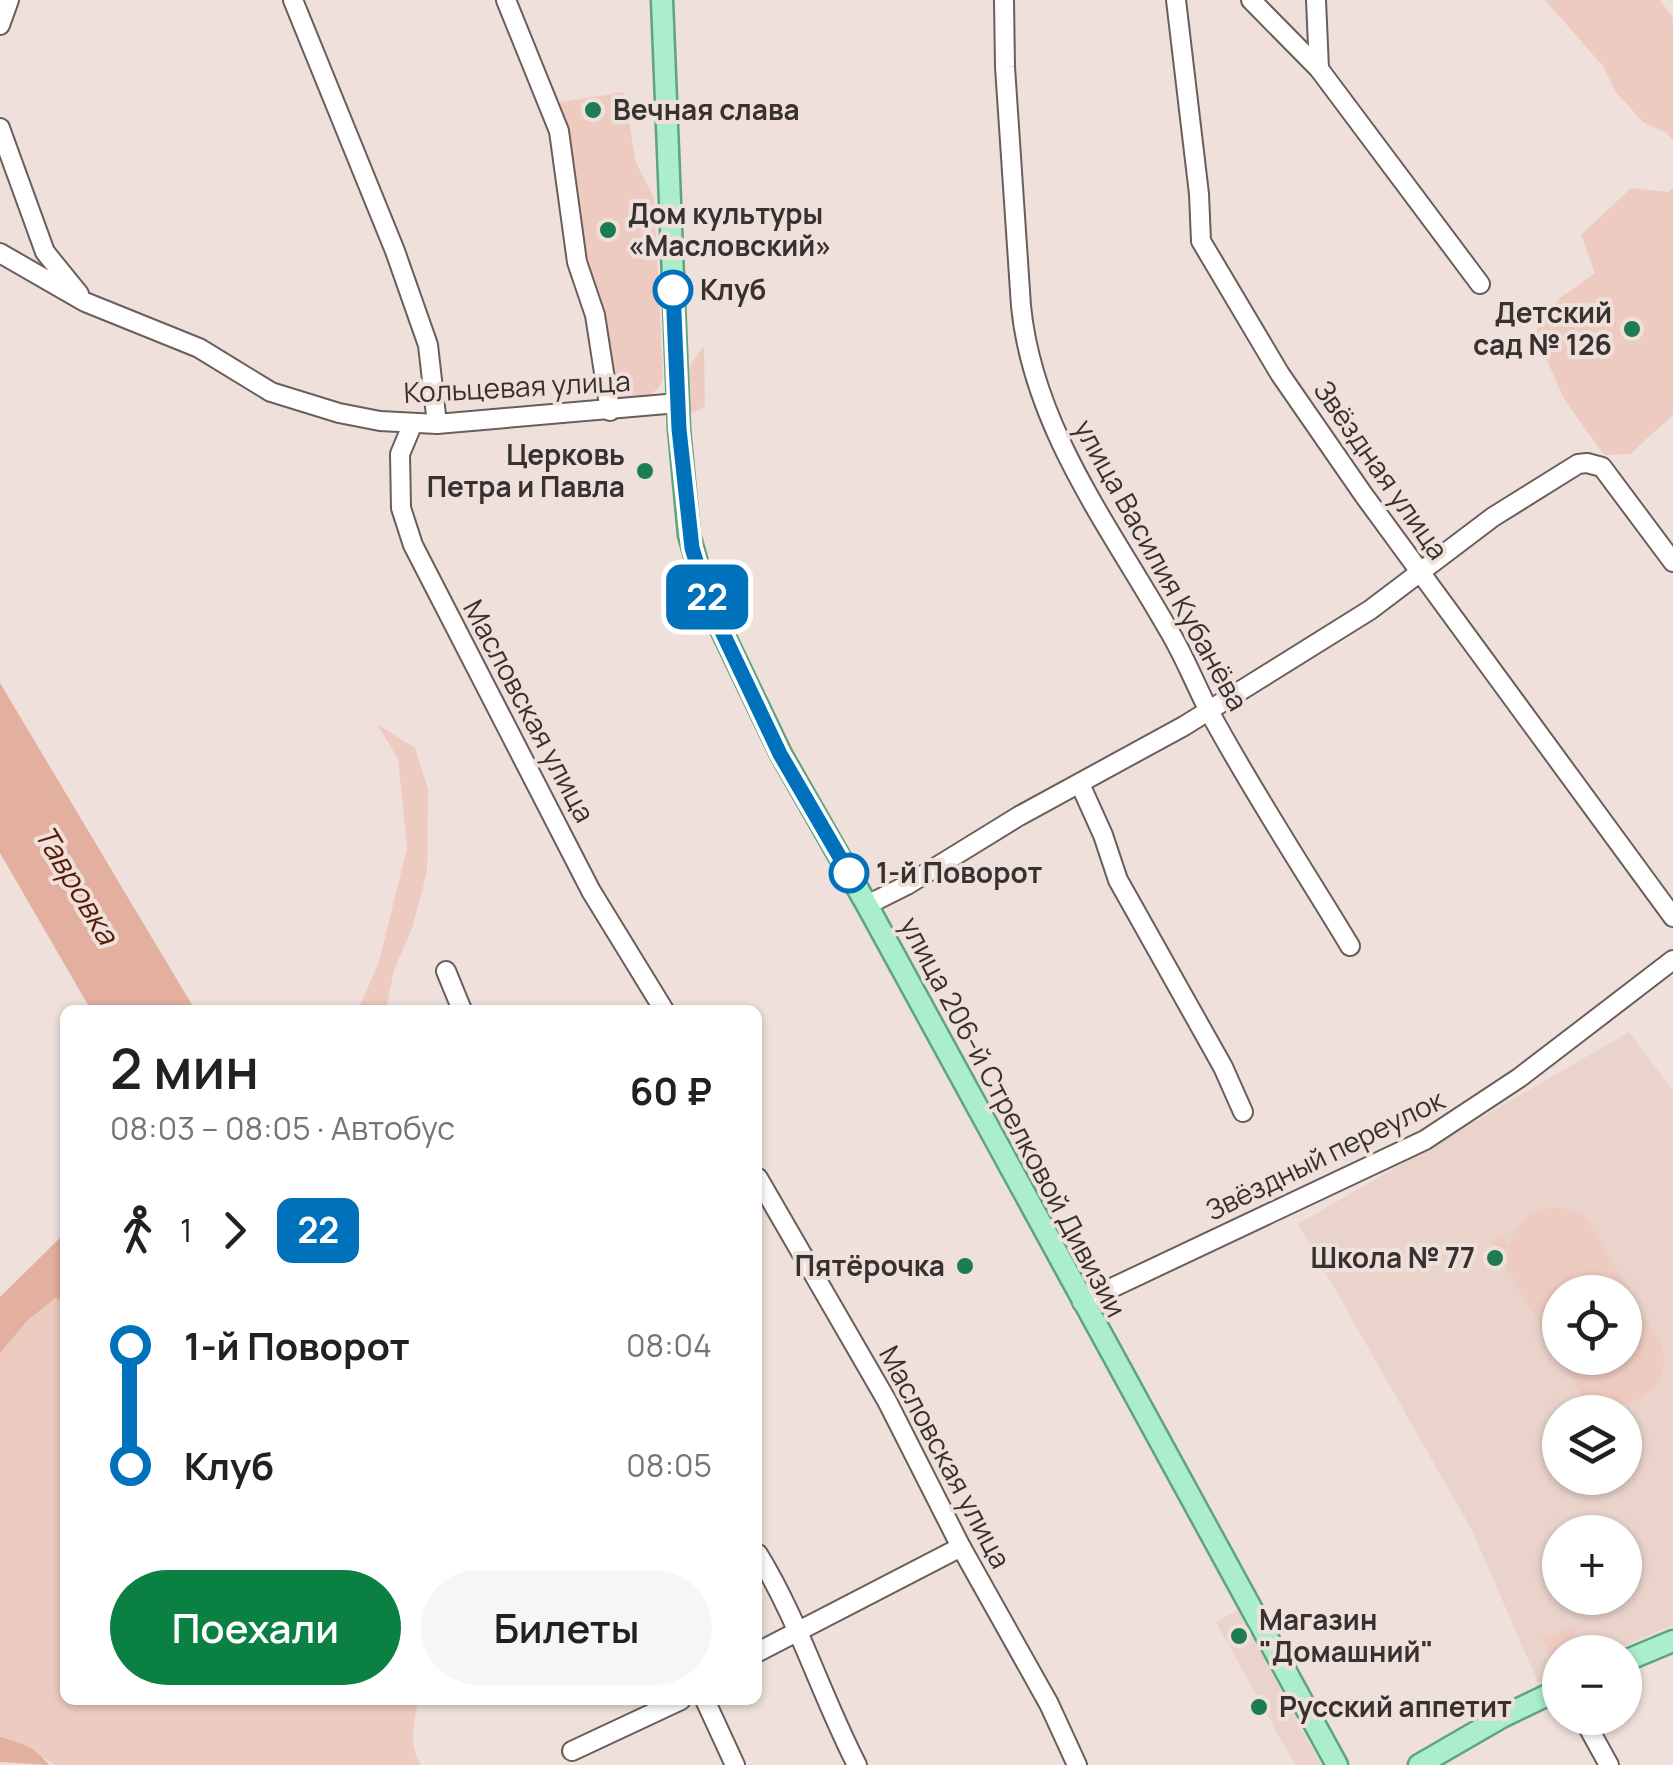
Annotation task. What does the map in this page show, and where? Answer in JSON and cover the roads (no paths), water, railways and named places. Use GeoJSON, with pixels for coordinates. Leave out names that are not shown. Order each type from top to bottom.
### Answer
{"type":"FeatureCollection","features":[{"type":"Feature","properties":{"kind":"main road","name":"улица 206-й Стрелковой Дивизии"},"geometry":{"type":"LineString","coordinates":[[662,0],[678,403],[689,535],[709,604],[780,754],[867,905],[1337,1765]]}},
{"type":"Feature","properties":{"kind":"main road"},"geometry":{"type":"LineString","coordinates":[[1642,1654],[1673,1641]]}},
{"type":"Feature","properties":{"kind":"main road"},"geometry":{"type":"LineString","coordinates":[[1419,1765],[1542,1698]]}},
{"type":"Feature","properties":{"kind":"street"},"geometry":{"type":"LineString","coordinates":[[0,25],[9,0]]}},
{"type":"Feature","properties":{"kind":"street"},"geometry":{"type":"LineString","coordinates":[[293,0],[395,251],[428,345],[437,424]]}},
{"type":"Feature","properties":{"kind":"street"},"geometry":{"type":"LineString","coordinates":[[506,0],[559,132],[577,262],[596,315],[610,411]]}},
{"type":"Feature","properties":{"kind":"street","name":"улица Василия Кубанёва"},"geometry":{"type":"LineString","coordinates":[[1004,0],[1021,306],[1032,371],[1072,468],[1171,633],[1208,709],[1350,946]]}},
{"type":"Feature","properties":{"kind":"street","name":"Звёздная улица"},"geometry":{"type":"LineString","coordinates":[[1176,0],[1201,241],[1280,374],[1519,710],[1673,918]]}},
{"type":"Feature","properties":{"kind":"street"},"geometry":{"type":"LineString","coordinates":[[1250,0],[1319,70],[1480,284]]}},
{"type":"Feature","properties":{"kind":"street"},"geometry":{"type":"LineString","coordinates":[[1316,0],[1319,70]]}},
{"type":"Feature","properties":{"kind":"street","name":"Кольцевая улица"},"geometry":{"type":"LineString","coordinates":[[0,128],[46,252],[86,302]]}},
{"type":"Feature","properties":{"kind":"street","name":"Кольцевая улица"},"geometry":{"type":"LineString","coordinates":[[0,253],[86,302],[200,348],[271,392],[338,413],[380,421],[437,424],[678,403]]}},
{"type":"Feature","properties":{"kind":"street","name":"Масловская улица"},"geometry":{"type":"LineString","coordinates":[[413,423],[400,454],[401,508],[413,545],[591,890],[661,1005]]}},
{"type":"Feature","properties":{"kind":"street"},"geometry":{"type":"LineString","coordinates":[[867,905],[1184,726],[1370,610],[1494,517],[1578,464],[1588,462],[1602,467],[1673,562]]}},
{"type":"Feature","properties":{"kind":"street"},"geometry":{"type":"LineString","coordinates":[[1080,784],[1118,880],[1223,1067],[1243,1112]]}},
{"type":"Feature","properties":{"kind":"street","name":"Звёздный переулок"},"geometry":{"type":"LineString","coordinates":[[1082,1302],[1425,1140],[1519,1078],[1673,960]]}},
{"type":"Feature","properties":{"kind":"street"},"geometry":{"type":"LineString","coordinates":[[446,971],[460,1005]]}},
{"type":"Feature","properties":{"kind":"street","name":"Масловская улица"},"geometry":{"type":"LineString","coordinates":[[762,1185],[886,1401],[1078,1765]]}},
{"type":"Feature","properties":{"kind":"street"},"geometry":{"type":"LineString","coordinates":[[762,1650],[962,1547]]}},
{"type":"Feature","properties":{"kind":"street"},"geometry":{"type":"LineString","coordinates":[[762,1562],[798,1629],[856,1765]]}},
{"type":"Feature","properties":{"kind":"street"},"geometry":{"type":"LineString","coordinates":[[572,1751],[670,1705]]}},
{"type":"Feature","properties":{"kind":"street"},"geometry":{"type":"LineString","coordinates":[[707,1705],[735,1765]]}},
{"type":"Feature","properties":{"kind":"street"},"geometry":{"type":"LineString","coordinates":[[1592,1735],[1609,1765]]}},
{"type":"Feature","properties":{"kind":"water","name":"Тавровка"},"geometry":{"type":"Polygon","coordinates":[[[0,683],[192,1005],[88,1005],[0,853],[0,683]]]}},
{"type":"Feature","properties":{"kind":"water"},"geometry":{"type":"Polygon","coordinates":[[[60,1238],[60,1301],[56,1298],[28,1320],[0,1353],[0,1297],[60,1238]]]}},
{"type":"Feature","properties":{"kind":"water"},"geometry":{"type":"Polygon","coordinates":[[[0,1737],[33,1750],[49,1765],[0,1762],[0,1737]]]}},
{"type":"Feature","properties":{"kind":"place","name":"Вечная слава"},"geometry":{"type":"Point","coordinates":[593,110]}},
{"type":"Feature","properties":{"kind":"place","name":"Дом культуры «Масловский»"},"geometry":{"type":"Point","coordinates":[608,230]}},
{"type":"Feature","properties":{"kind":"place","name":"Клуб"},"geometry":{"type":"Point","coordinates":[673,290]}},
{"type":"Feature","properties":{"kind":"place","name":"Детский сад № 126"},"geometry":{"type":"Point","coordinates":[1632,329]}},
{"type":"Feature","properties":{"kind":"place","name":"Церковь Петра и Павла"},"geometry":{"type":"Point","coordinates":[645,471]}},
{"type":"Feature","properties":{"kind":"place","name":"1-й Поворот"},"geometry":{"type":"Point","coordinates":[849,873]}},
{"type":"Feature","properties":{"kind":"place","name":"Школа № 77"},"geometry":{"type":"Point","coordinates":[1495,1258]}},
{"type":"Feature","properties":{"kind":"place","name":"Пятёрочка"},"geometry":{"type":"Point","coordinates":[965,1266]}},
{"type":"Feature","properties":{"kind":"place","name":"Магазин \"Домашний\""},"geometry":{"type":"Point","coordinates":[1239,1636]}},
{"type":"Feature","properties":{"kind":"place","name":"Русский аппетит"},"geometry":{"type":"Point","coordinates":[1259,1707]}}]}
